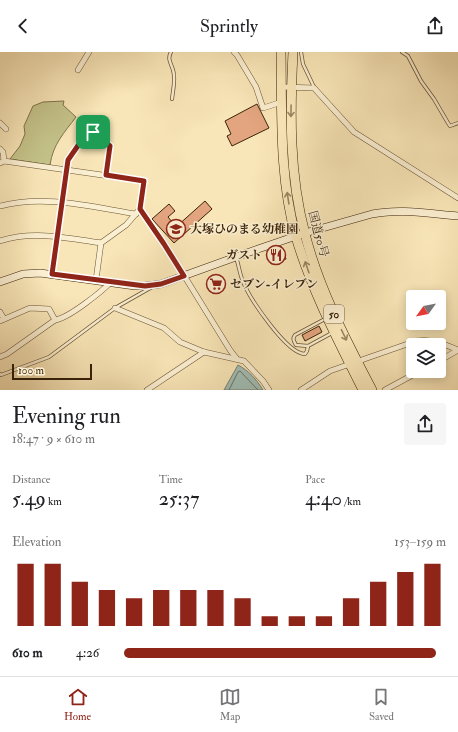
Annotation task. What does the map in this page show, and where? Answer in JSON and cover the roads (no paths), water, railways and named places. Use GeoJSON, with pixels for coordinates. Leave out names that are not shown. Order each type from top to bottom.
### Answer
{"type":"FeatureCollection","features":[{"type":"Feature","properties":{"kind":"highway"},"geometry":{"type":"LineString","coordinates":[[277,52],[281,73]]}},
{"type":"Feature","properties":{"kind":"highway","name":"50"},"geometry":{"type":"LineString","coordinates":[[281,52],[281,73]]}},
{"type":"Feature","properties":{"kind":"highway","name":"国道50号"},"geometry":{"type":"LineString","coordinates":[[292,52],[291,140],[300,235],[310,278],[334,332],[372,390]]}},
{"type":"Feature","properties":{"kind":"highway","name":"国道50号"},"geometry":{"type":"LineString","coordinates":[[281,73],[284,170],[291,212],[354,363],[363,390]]}},
{"type":"Feature","properties":{"kind":"street"},"geometry":{"type":"LineString","coordinates":[[78,70],[89,52]]}},
{"type":"Feature","properties":{"kind":"street"},"geometry":{"type":"LineString","coordinates":[[234,52],[256,87],[263,108],[282,102]]}},
{"type":"Feature","properties":{"kind":"street"},"geometry":{"type":"LineString","coordinates":[[282,87],[314,88],[354,132],[458,198]]}},
{"type":"Feature","properties":{"kind":"street"},"geometry":{"type":"LineString","coordinates":[[0,123],[6,129]]}},
{"type":"Feature","properties":{"kind":"street"},"geometry":{"type":"LineString","coordinates":[[52,274],[68,160],[86,134],[93,132],[110,146],[106,175]]}},
{"type":"Feature","properties":{"kind":"street"},"geometry":{"type":"LineString","coordinates":[[0,149],[3,152],[2,162],[144,181],[140,209],[126,225],[101,243],[57,236],[36,235],[0,241]]}},
{"type":"Feature","properties":{"kind":"street"},"geometry":{"type":"LineString","coordinates":[[0,206],[25,201],[61,202],[136,214]]}},
{"type":"Feature","properties":{"kind":"street"},"geometry":{"type":"LineString","coordinates":[[140,209],[237,359]]}},
{"type":"Feature","properties":{"kind":"street"},"geometry":{"type":"LineString","coordinates":[[0,282],[15,276],[31,273],[52,274],[135,286],[154,286],[171,282],[236,256],[300,235],[383,212],[403,211],[458,216]]}},
{"type":"Feature","properties":{"kind":"street"},"geometry":{"type":"LineString","coordinates":[[96,280],[101,243]]}},
{"type":"Feature","properties":{"kind":"street"},"geometry":{"type":"LineString","coordinates":[[0,357],[7,354],[55,320],[63,318],[102,291],[111,282]]}},
{"type":"Feature","properties":{"kind":"street"},"geometry":{"type":"LineString","coordinates":[[0,312],[2,320],[30,308],[49,310],[55,320]]}},
{"type":"Feature","properties":{"kind":"street"},"geometry":{"type":"LineString","coordinates":[[115,308],[164,328],[180,342],[204,352],[244,361],[263,381],[269,390]]}},
{"type":"Feature","properties":{"kind":"street"},"geometry":{"type":"LineString","coordinates":[[300,390],[322,375],[416,341],[426,340],[441,342],[458,350]]}},
{"type":"Feature","properties":{"kind":"street"},"geometry":{"type":"LineString","coordinates":[[446,356],[458,350]]}},
{"type":"Feature","properties":{"kind":"street"},"geometry":{"type":"LineString","coordinates":[[147,390],[204,352]]}},
{"type":"Feature","properties":{"kind":"street"},"geometry":{"type":"LineString","coordinates":[[385,390],[407,378]]}},
{"type":"Feature","properties":{"kind":"lane"},"geometry":{"type":"LineString","coordinates":[[171,52],[169,55],[169,60],[174,76],[172,99]]}},
{"type":"Feature","properties":{"kind":"lane"},"geometry":{"type":"LineString","coordinates":[[301,52],[303,64],[314,88]]}},
{"type":"Feature","properties":{"kind":"lane"},"geometry":{"type":"LineString","coordinates":[[402,52],[408,56],[420,81],[434,99],[450,126],[458,123]]}},
{"type":"Feature","properties":{"kind":"lane"},"geometry":{"type":"LineString","coordinates":[[236,256],[244,284],[265,319],[281,338],[300,353],[305,354],[308,346]]}},
{"type":"Feature","properties":{"kind":"lane"},"geometry":{"type":"LineString","coordinates":[[0,374],[1,375],[44,360],[115,308],[154,286]]}},
{"type":"Feature","properties":{"kind":"lane"},"geometry":{"type":"LineString","coordinates":[[327,318],[295,335],[293,340],[296,345],[308,346],[334,332]]}},
{"type":"Feature","properties":{"kind":"water"},"geometry":{"type":"Polygon","coordinates":[[[238,365],[252,376],[263,390],[224,390],[238,365]]]}},
{"type":"Feature","properties":{"kind":"place","name":"大塚ひのまる幼稚園"},"geometry":{"type":"Point","coordinates":[176,229]}},
{"type":"Feature","properties":{"kind":"place","name":"ガスト"},"geometry":{"type":"Point","coordinates":[276,255]}},
{"type":"Feature","properties":{"kind":"place","name":"セブン-イレブン"},"geometry":{"type":"Point","coordinates":[216,284]}}]}
